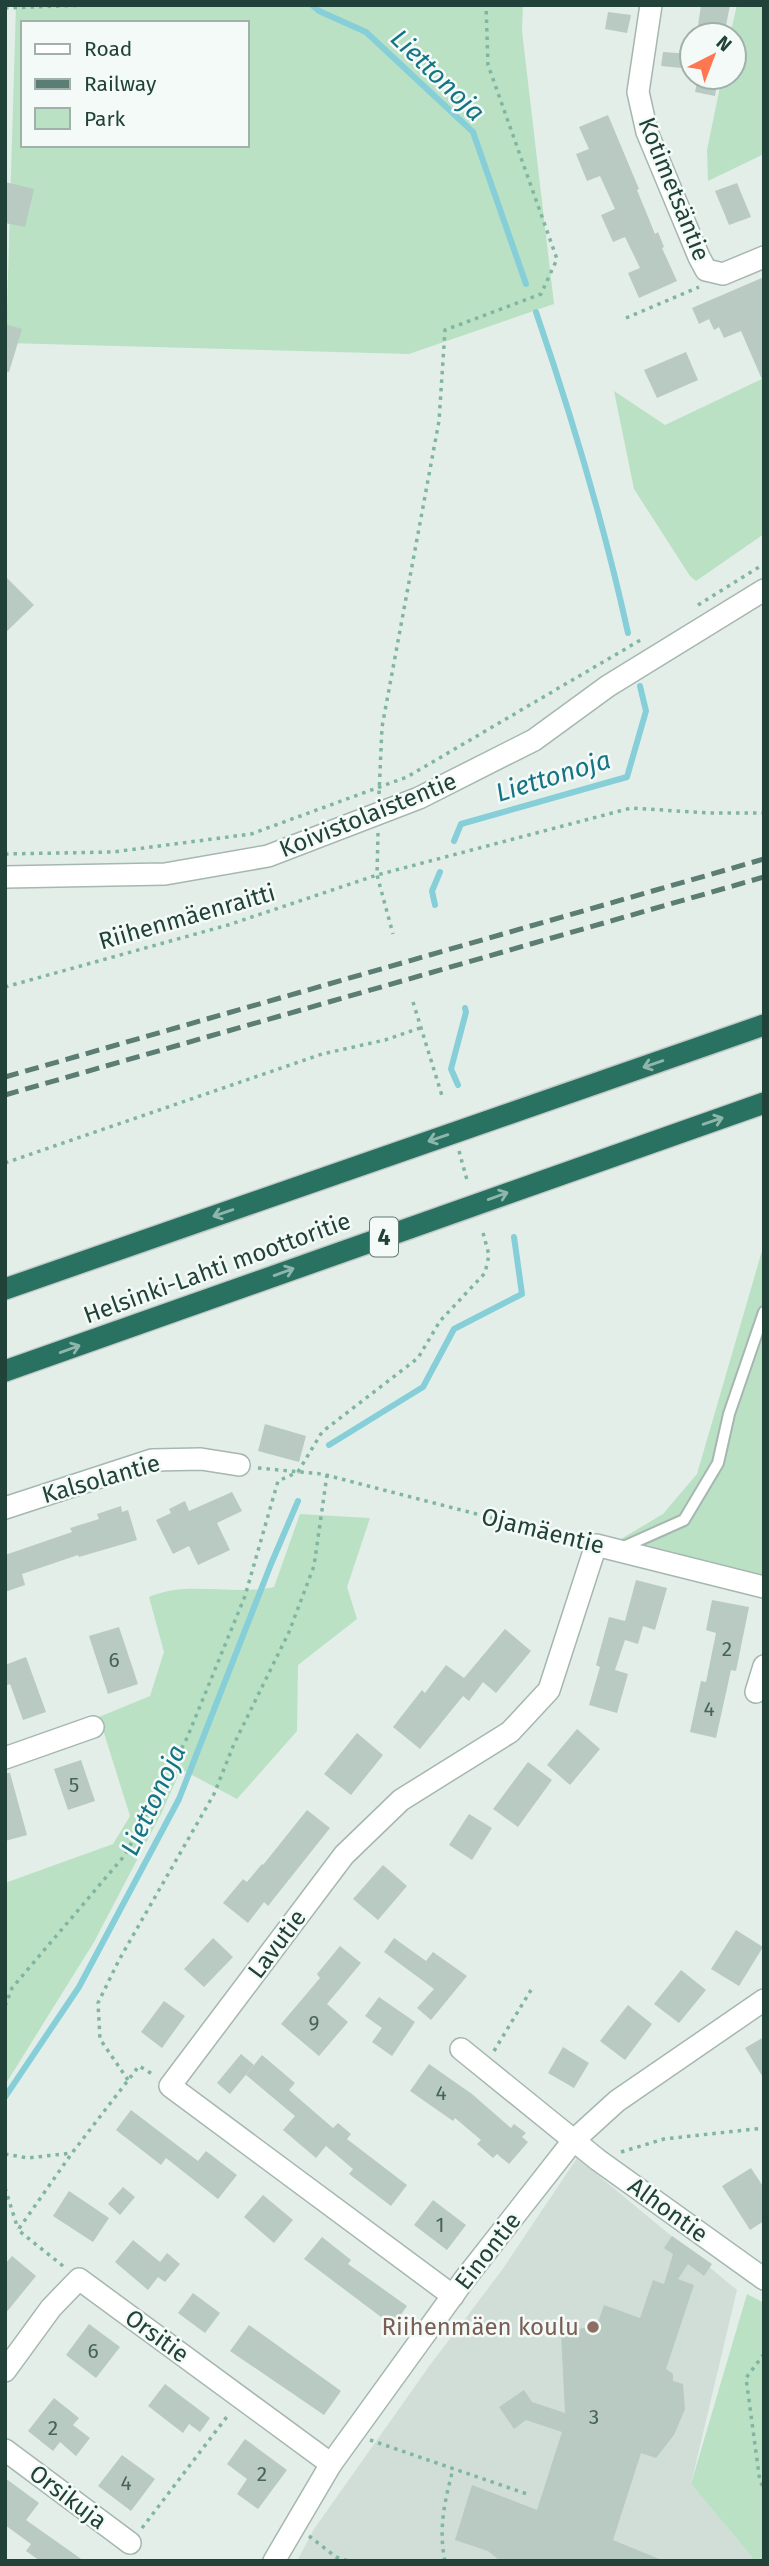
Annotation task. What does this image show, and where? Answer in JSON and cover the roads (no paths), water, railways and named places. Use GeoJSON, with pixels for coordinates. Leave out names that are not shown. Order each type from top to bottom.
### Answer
{"type":"FeatureCollection","features":[{"type":"Feature","properties":{"kind":"highway","name":"Helsinki-Lahti moottoritie"},"geometry":{"type":"LineString","coordinates":[[5,1289],[764,1025]]}},
{"type":"Feature","properties":{"kind":"highway","name":"Helsinki-Lahti moottoritie"},"geometry":{"type":"LineString","coordinates":[[5,1371],[764,1103]]}},
{"type":"Feature","properties":{"kind":"street","name":"Kotimetsäntie"},"geometry":{"type":"LineString","coordinates":[[651,5],[638,92],[647,132],[699,257],[706,270],[723,274],[764,257]]}},
{"type":"Feature","properties":{"kind":"street","name":"Koivistolaistentie"},"geometry":{"type":"LineString","coordinates":[[5,877],[165,874],[268,856],[419,798],[534,740],[608,686],[764,590]]}},
{"type":"Feature","properties":{"kind":"street","name":"Kalsolantie"},"geometry":{"type":"LineString","coordinates":[[5,1508],[152,1460],[201,1459],[239,1465]]}},
{"type":"Feature","properties":{"kind":"street","name":"Ojamäentie"},"geometry":{"type":"LineString","coordinates":[[607,1547],[764,1587]]}},
{"type":"Feature","properties":{"kind":"street","name":"Lavutie"},"geometry":{"type":"LineString","coordinates":[[453,2296],[170,2086],[344,1856],[401,1800],[510,1732],[549,1690],[607,1547]]}},
{"type":"Feature","properties":{"kind":"street"},"geometry":{"type":"LineString","coordinates":[[756,1692],[764,1666]]}},
{"type":"Feature","properties":{"kind":"street"},"geometry":{"type":"LineString","coordinates":[[5,1758],[93,1727]]}},
{"type":"Feature","properties":{"kind":"street","name":"Einontie"},"geometry":{"type":"LineString","coordinates":[[274,2561],[331,2464],[453,2296],[573,2141],[617,2101],[764,2000]]}},
{"type":"Feature","properties":{"kind":"street","name":"Alhontie"},"geometry":{"type":"LineString","coordinates":[[461,2049],[598,2160],[764,2279]]}},
{"type":"Feature","properties":{"kind":"street","name":"Orsitie"},"geometry":{"type":"LineString","coordinates":[[5,2371],[51,2308],[79,2279],[331,2464]]}},
{"type":"Feature","properties":{"kind":"street","name":"Orsikuja"},"geometry":{"type":"LineString","coordinates":[[5,2450],[130,2543]]}},
{"type":"Feature","properties":{"kind":"lane"},"geometry":{"type":"LineString","coordinates":[[607,1547],[684,1520],[718,1464],[729,1414],[764,1312]]}},
{"type":"Feature","properties":{"kind":"waterway","name":"Liettonoja"},"geometry":{"type":"LineString","coordinates":[[312,5],[319,11],[366,32],[473,132],[526,284]]}},
{"type":"Feature","properties":{"kind":"waterway","name":"Liettonoja"},"geometry":{"type":"LineString","coordinates":[[536,312],[586,471],[628,633]]}},
{"type":"Feature","properties":{"kind":"waterway","name":"Liettonoja"},"geometry":{"type":"LineString","coordinates":[[454,841],[461,824],[627,777],[646,711],[640,686]]}},
{"type":"Feature","properties":{"kind":"waterway","name":"Liettonoja"},"geometry":{"type":"LineString","coordinates":[[435,905],[432,891],[440,872]]}},
{"type":"Feature","properties":{"kind":"waterway","name":"Liettonoja"},"geometry":{"type":"LineString","coordinates":[[458,1085],[451,1069],[465,1008]]}},
{"type":"Feature","properties":{"kind":"waterway","name":"Liettonoja"},"geometry":{"type":"LineString","coordinates":[[329,1445],[423,1387],[454,1329],[522,1294],[514,1237]]}},
{"type":"Feature","properties":{"kind":"waterway","name":"Liettonoja"},"geometry":{"type":"LineString","coordinates":[[5,2097],[79,1987],[179,1799],[298,1501]]}},
{"type":"Feature","properties":{"kind":"railway"},"geometry":{"type":"LineString","coordinates":[[5,1077],[764,859]]}},
{"type":"Feature","properties":{"kind":"railway"},"geometry":{"type":"LineString","coordinates":[[5,1095],[764,877]]}},
{"type":"Feature","properties":{"kind":"place","name":"Riihenmäen koulu"},"geometry":{"type":"Point","coordinates":[593,2327]}}]}
